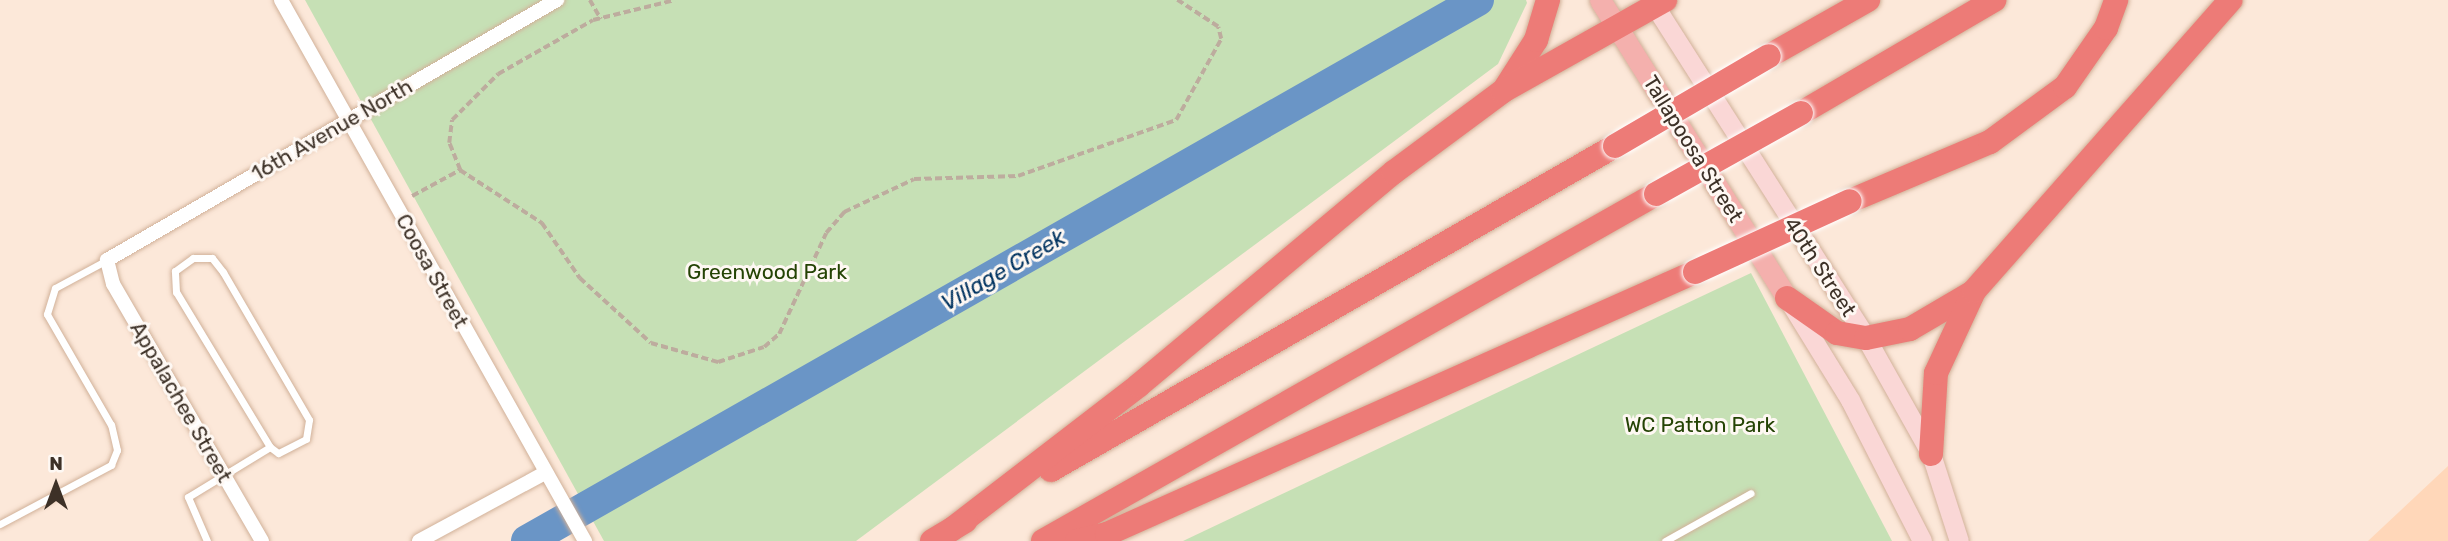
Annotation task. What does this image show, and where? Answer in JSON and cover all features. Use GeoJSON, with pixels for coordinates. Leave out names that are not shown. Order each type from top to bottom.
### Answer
{"type":"FeatureCollection","features":[{"type":"Feature","properties":{"kind":"highway"},"geometry":{"type":"LineString","coordinates":[[1503,91],[1536,40],[1548,0]]}},
{"type":"Feature","properties":{"kind":"highway"},"geometry":{"type":"LineString","coordinates":[[942,535],[1868,0]]}},
{"type":"Feature","properties":{"kind":"highway"},"geometry":{"type":"LineString","coordinates":[[1043,541],[1801,113],[1994,0]]}},
{"type":"Feature","properties":{"kind":"highway"},"geometry":{"type":"LineString","coordinates":[[1077,541],[1107,534],[1850,201],[1990,142],[2065,87],[2106,28],[2116,0]]}},
{"type":"Feature","properties":{"kind":"highway"},"geometry":{"type":"LineString","coordinates":[[1787,298],[1837,333],[1866,338],[1910,330],[1973,291],[2231,0]]}},
{"type":"Feature","properties":{"kind":"highway"},"geometry":{"type":"LineString","coordinates":[[942,535],[1503,91],[1657,2]]}},
{"type":"Feature","properties":{"kind":"highway"},"geometry":{"type":"LineString","coordinates":[[1931,454],[1936,373],[1973,291]]}},
{"type":"Feature","properties":{"kind":"main road","name":"Tallapoosa Street"},"geometry":{"type":"LineString","coordinates":[[1600,0],[1787,298]]}},
{"type":"Feature","properties":{"kind":"street","name":"Coosa Street"},"geometry":{"type":"LineString","coordinates":[[281,0],[585,541]]}},
{"type":"Feature","properties":{"kind":"street","name":"16th Avenue North"},"geometry":{"type":"LineString","coordinates":[[107,260],[557,0]]}},
{"type":"Feature","properties":{"kind":"street","name":"40th Street"},"geometry":{"type":"LineString","coordinates":[[1657,2],[1866,338],[1931,454],[1959,541]]}},
{"type":"Feature","properties":{"kind":"street","name":"Appalachee Street"},"geometry":{"type":"LineString","coordinates":[[107,260],[113,284],[262,541]]}},
{"type":"Feature","properties":{"kind":"street"},"geometry":{"type":"LineString","coordinates":[[1787,298],[1907,506],[1923,541]]}},
{"type":"Feature","properties":{"kind":"street"},"geometry":{"type":"LineString","coordinates":[[419,541],[549,479]]}},
{"type":"Feature","properties":{"kind":"lane"},"geometry":{"type":"LineString","coordinates":[[193,258],[212,258],[218,265],[310,420],[306,439],[278,453],[270,447],[176,292],[175,271],[193,258]]}},
{"type":"Feature","properties":{"kind":"lane"},"geometry":{"type":"LineString","coordinates":[[0,524],[111,465],[117,450],[111,425],[47,314],[55,288],[107,260]]}},
{"type":"Feature","properties":{"kind":"lane"},"geometry":{"type":"LineString","coordinates":[[207,541],[188,497],[270,447]]}},
{"type":"Feature","properties":{"kind":"lane"},"geometry":{"type":"LineString","coordinates":[[1665,541],[1751,493]]}},
{"type":"Feature","properties":{"kind":"path"},"geometry":{"type":"LineString","coordinates":[[590,0],[601,19]]}},
{"type":"Feature","properties":{"kind":"path"},"geometry":{"type":"LineString","coordinates":[[675,0],[601,19],[556,37],[498,74],[452,120],[449,143],[460,170],[542,223],[580,278],[651,342],[718,362],[764,347],[779,334],[826,233],[844,212],[914,179],[1017,176],[1176,120],[1219,48],[1218,27],[1177,0]]}},
{"type":"Feature","properties":{"kind":"path"},"geometry":{"type":"LineString","coordinates":[[412,196],[460,170]]}},
{"type":"Feature","properties":{"kind":"shaded area"},"geometry":{"type":"Polygon","coordinates":[[[2448,466],[2448,541],[2368,541],[2448,466]]]}},
{"type":"Feature","properties":{"kind":"green space","name":"Greenwood Park"},"geometry":{"type":"Polygon","coordinates":[[[305,0],[1526,0],[1527,3],[1498,64],[856,541],[604,541],[305,0]]]}},
{"type":"Feature","properties":{"kind":"green space","name":"WC Patton Park"},"geometry":{"type":"Polygon","coordinates":[[[1751,273],[1892,541],[1183,541],[1280,495],[1751,273]]]}},
{"type":"Feature","properties":{"kind":"waterway","name":"Village Creek"},"geometry":{"type":"LineString","coordinates":[[527,541],[1478,0]]}}]}
